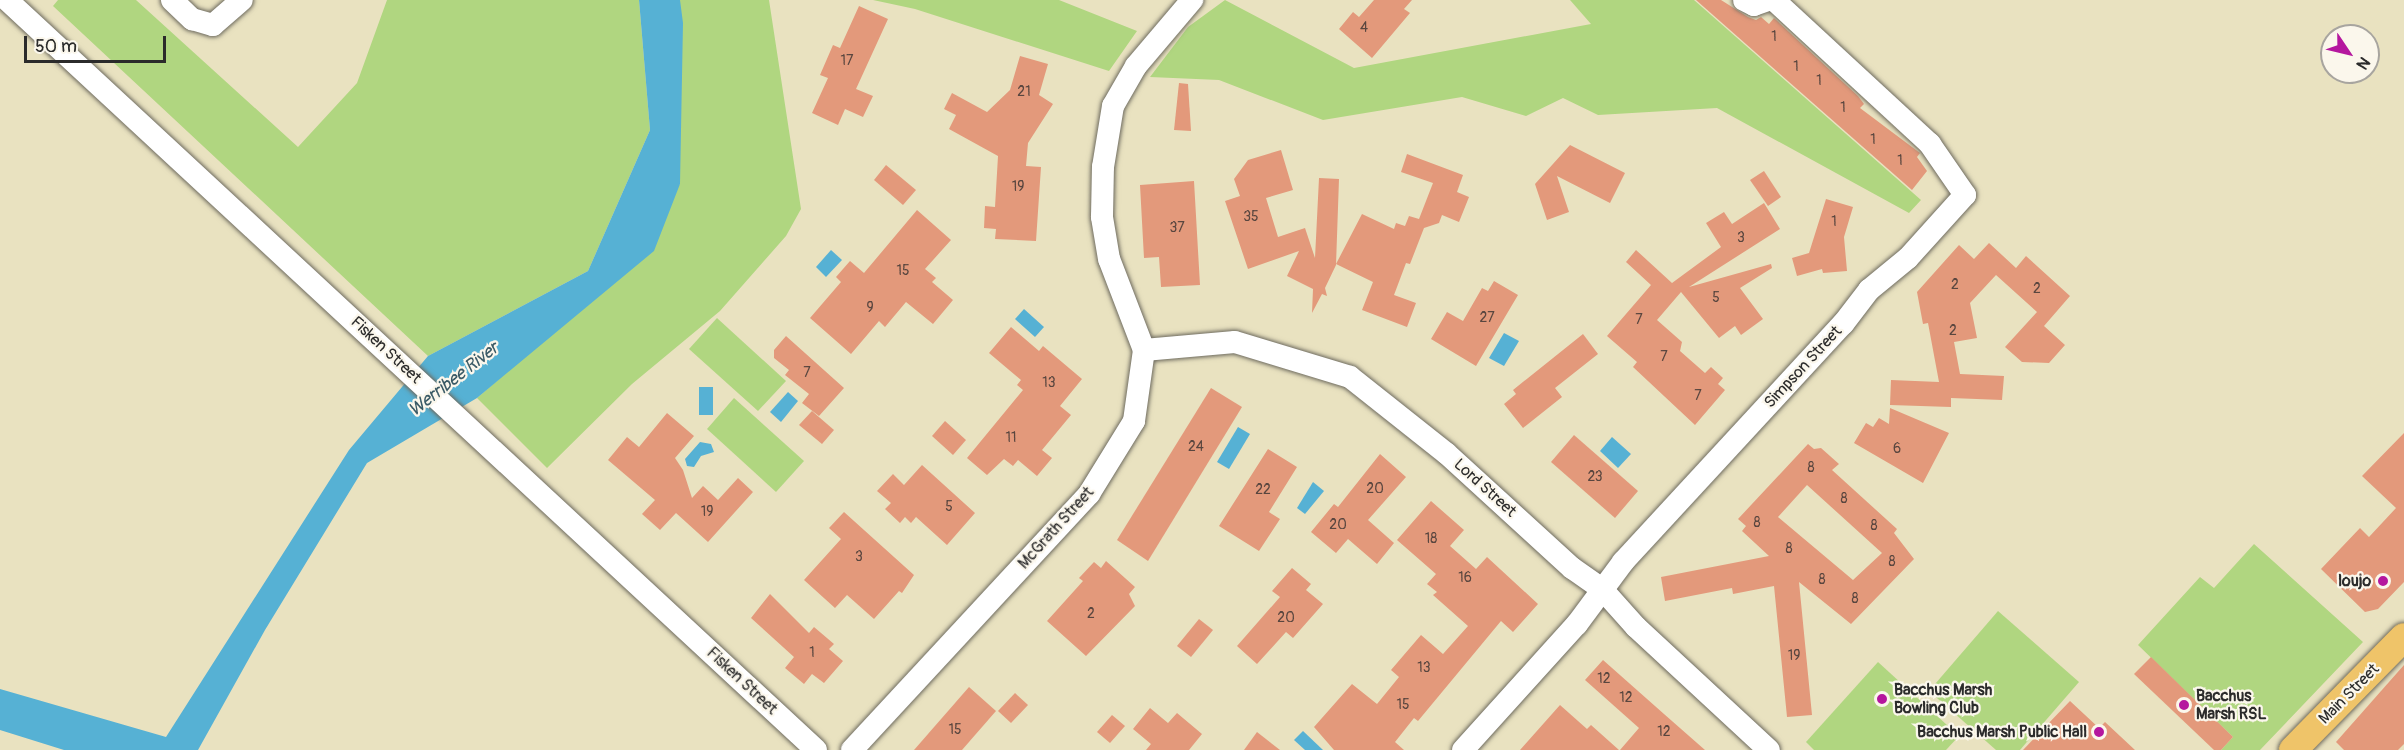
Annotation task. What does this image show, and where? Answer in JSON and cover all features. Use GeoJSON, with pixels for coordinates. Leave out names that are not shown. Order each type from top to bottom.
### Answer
{"type":"FeatureCollection","features":[{"type":"Feature","properties":{"kind":"main road","name":"Main Street"},"geometry":{"type":"LineString","coordinates":[[2293,750],[2404,638]]}},
{"type":"Feature","properties":{"kind":"street","name":"Fisken Street"},"geometry":{"type":"LineString","coordinates":[[8,0],[816,750]]}},
{"type":"Feature","properties":{"kind":"street"},"geometry":{"type":"LineString","coordinates":[[172,0],[192,19],[213,25],[242,0]]}},
{"type":"Feature","properties":{"kind":"street","name":"McGrath Street"},"geometry":{"type":"LineString","coordinates":[[852,750],[1089,494],[1134,421],[1144,350],[1109,259],[1102,217],[1103,167],[1113,106],[1142,57],[1192,0]]}},
{"type":"Feature","properties":{"kind":"street"},"geometry":{"type":"LineString","coordinates":[[1744,0],[1754,4],[1768,0]]}},
{"type":"Feature","properties":{"kind":"street","name":"Simpson Street"},"geometry":{"type":"LineString","coordinates":[[1468,748],[1577,624],[1602,589],[1843,324],[1869,290],[1908,258],[1965,195],[1930,144],[1774,0]]}},
{"type":"Feature","properties":{"kind":"street","name":"Lord Street"},"geometry":{"type":"LineString","coordinates":[[1144,350],[1235,342],[1350,377],[1446,453],[1572,568],[1602,589],[1636,627],[1769,750]]}},
{"type":"Feature","properties":{"kind":"green space"},"geometry":{"type":"Polygon","coordinates":[[[58,0],[136,0],[298,147],[357,83],[387,0],[639,0],[650,130],[588,271],[428,356],[53,6],[58,0]]]}},
{"type":"Feature","properties":{"kind":"green space"},"geometry":{"type":"Polygon","coordinates":[[[680,0],[769,0],[801,209],[786,236],[720,311],[632,384],[547,468],[477,398],[506,373],[680,184],[680,0]]]}},
{"type":"Feature","properties":{"kind":"green space"},"geometry":{"type":"Polygon","coordinates":[[[873,0],[1059,0],[1137,31],[1109,71],[915,9],[873,0]]]}},
{"type":"Feature","properties":{"kind":"green space"},"geometry":{"type":"Polygon","coordinates":[[[1225,0],[1354,68],[1591,24],[1570,0],[1694,0],[1921,200],[1909,213],[1717,108],[1598,115],[1563,98],[1526,116],[1462,97],[1323,120],[1219,80],[1150,77],[1188,27],[1225,0]]]}},
{"type":"Feature","properties":{"kind":"green space"},"geometry":{"type":"Polygon","coordinates":[[[717,318],[786,381],[758,411],[689,349],[717,318]]]}},
{"type":"Feature","properties":{"kind":"green space"},"geometry":{"type":"Polygon","coordinates":[[[734,398],[804,461],[776,492],[707,429],[734,398]]]}},
{"type":"Feature","properties":{"kind":"green space"},"geometry":{"type":"Polygon","coordinates":[[[2254,544],[2363,642],[2260,750],[2221,750],[2233,737],[2138,645],[2200,577],[2214,588],[2254,544]]]}},
{"type":"Feature","properties":{"kind":"green space"},"geometry":{"type":"Polygon","coordinates":[[[1998,611],[2079,682],[2020,750],[1996,750],[1929,691],[1998,611]]]}},
{"type":"Feature","properties":{"kind":"green space","name":"Bacchus Marsh Bowling Club"},"geometry":{"type":"Polygon","coordinates":[[[1878,662],[1959,736],[1946,750],[1814,750],[1806,742],[1878,662]]]}},
{"type":"Feature","properties":{"kind":"water","name":"Werribee River"},"geometry":{"type":"Polygon","coordinates":[[[639,0],[680,0],[683,23],[680,184],[654,251],[477,398],[367,463],[265,630],[198,750],[64,750],[0,730],[0,689],[166,737],[349,450],[428,356],[588,271],[650,130],[639,0]]]}},
{"type":"Feature","properties":{"kind":"water"},"geometry":{"type":"Polygon","coordinates":[[[831,250],[842,260],[826,277],[816,267],[831,250]]]}},
{"type":"Feature","properties":{"kind":"water"},"geometry":{"type":"Polygon","coordinates":[[[1024,309],[1044,327],[1035,337],[1015,319],[1024,309]]]}},
{"type":"Feature","properties":{"kind":"water"},"geometry":{"type":"Polygon","coordinates":[[[1504,333],[1519,341],[1504,366],[1489,358],[1504,333]]]}},
{"type":"Feature","properties":{"kind":"water"},"geometry":{"type":"Polygon","coordinates":[[[699,387],[713,387],[713,415],[699,415],[699,387]]]}},
{"type":"Feature","properties":{"kind":"water"},"geometry":{"type":"Polygon","coordinates":[[[788,392],[798,401],[781,422],[770,412],[788,392]]]}},
{"type":"Feature","properties":{"kind":"water"},"geometry":{"type":"Polygon","coordinates":[[[1238,427],[1250,434],[1229,469],[1217,462],[1238,427]]]}},
{"type":"Feature","properties":{"kind":"water"},"geometry":{"type":"Polygon","coordinates":[[[1612,437],[1631,454],[1618,468],[1600,451],[1612,437]]]}},
{"type":"Feature","properties":{"kind":"water"},"geometry":{"type":"Polygon","coordinates":[[[700,442],[711,444],[714,452],[701,456],[694,467],[687,466],[685,459],[700,442]]]}},
{"type":"Feature","properties":{"kind":"water"},"geometry":{"type":"Polygon","coordinates":[[[1313,482],[1324,491],[1305,514],[1297,508],[1313,482]]]}},
{"type":"Feature","properties":{"kind":"water"},"geometry":{"type":"Polygon","coordinates":[[[1303,731],[1323,750],[1305,750],[1294,740],[1303,731]]]}},
{"type":"Feature","properties":{"kind":"building"},"geometry":{"type":"Polygon","coordinates":[[[1374,0],[1412,0],[1404,9],[1410,13],[1372,58],[1339,29],[1353,12],[1359,17],[1374,0]]]}},
{"type":"Feature","properties":{"kind":"building"},"geometry":{"type":"Polygon","coordinates":[[[1696,0],[1721,0],[1748,17],[1756,20],[1761,17],[1769,24],[1774,18],[1858,96],[1864,104],[1860,108],[1920,153],[1917,157],[1927,171],[1912,190],[1696,0]]]}},
{"type":"Feature","properties":{"kind":"building"},"geometry":{"type":"Polygon","coordinates":[[[859,6],[888,19],[856,89],[873,96],[863,117],[845,109],[838,125],[812,113],[828,78],[820,75],[833,45],[840,48],[859,6]]]}},
{"type":"Feature","properties":{"kind":"building"},"geometry":{"type":"Polygon","coordinates":[[[1020,56],[1048,64],[1039,95],[1053,104],[1028,143],[1026,166],[1041,167],[1036,241],[995,239],[996,229],[984,228],[985,206],[995,207],[998,156],[949,129],[956,115],[944,109],[952,93],[987,112],[1010,90],[1020,56]]]}},
{"type":"Feature","properties":{"kind":"building"},"geometry":{"type":"Polygon","coordinates":[[[1179,83],[1188,84],[1191,131],[1174,130],[1179,83]]]}},
{"type":"Feature","properties":{"kind":"building"},"geometry":{"type":"Polygon","coordinates":[[[1570,145],[1625,173],[1610,203],[1557,176],[1569,212],[1547,220],[1535,184],[1570,145]]]}},
{"type":"Feature","properties":{"kind":"building"},"geometry":{"type":"Polygon","coordinates":[[[1281,150],[1293,190],[1266,198],[1278,237],[1305,228],[1315,258],[1319,178],[1339,179],[1336,265],[1325,288],[1327,296],[1322,294],[1312,313],[1313,289],[1287,276],[1299,251],[1248,269],[1225,201],[1240,196],[1234,179],[1248,160],[1281,150]]]}},
{"type":"Feature","properties":{"kind":"building"},"geometry":{"type":"Polygon","coordinates":[[[1407,154],[1463,175],[1457,192],[1469,197],[1459,222],[1442,215],[1439,223],[1424,228],[1410,264],[1406,263],[1394,295],[1416,303],[1407,327],[1362,310],[1373,282],[1336,264],[1362,214],[1394,229],[1396,223],[1405,226],[1409,216],[1419,219],[1433,183],[1401,172],[1407,154]]]}},
{"type":"Feature","properties":{"kind":"building"},"geometry":{"type":"Polygon","coordinates":[[[886,165],[916,190],[903,205],[874,180],[886,165]]]}},
{"type":"Feature","properties":{"kind":"building"},"geometry":{"type":"Polygon","coordinates":[[[1764,171],[1781,197],[1768,206],[1750,180],[1764,171]]]}},
{"type":"Feature","properties":{"kind":"building"},"geometry":{"type":"Polygon","coordinates":[[[1194,181],[1200,285],[1161,287],[1159,257],[1144,258],[1140,185],[1194,181]]]}},
{"type":"Feature","properties":{"kind":"building"},"geometry":{"type":"Polygon","coordinates":[[[1826,199],[1853,207],[1844,237],[1847,271],[1823,273],[1822,269],[1797,276],[1792,258],[1809,253],[1826,199]]]}},
{"type":"Feature","properties":{"kind":"building"},"geometry":{"type":"Polygon","coordinates":[[[1764,203],[1780,229],[1689,287],[1771,264],[1772,268],[1740,288],[1763,319],[1741,335],[1735,326],[1719,338],[1681,292],[1657,320],[1682,342],[1680,351],[1705,373],[1711,367],[1723,378],[1718,384],[1725,390],[1695,425],[1633,367],[1637,362],[1607,336],[1651,285],[1626,262],[1636,250],[1672,283],[1721,247],[1706,223],[1724,212],[1732,224],[1764,203]]]}},
{"type":"Feature","properties":{"kind":"building"},"geometry":{"type":"Polygon","coordinates":[[[917,210],[951,240],[925,269],[936,278],[932,282],[953,300],[933,324],[906,302],[885,327],[879,321],[851,354],[810,318],[841,282],[836,277],[850,261],[864,273],[917,210]]]}},
{"type":"Feature","properties":{"kind":"building"},"geometry":{"type":"Polygon","coordinates":[[[1989,243],[2016,268],[2026,256],[2070,296],[2044,326],[2065,345],[2049,363],[2022,362],[2005,347],[2037,312],[1996,275],[1970,303],[1977,338],[1954,342],[1960,374],[2004,376],[2002,400],[1951,398],[1951,407],[1890,405],[1891,380],[1939,382],[1928,323],[1923,324],[1917,292],[1959,245],[1974,259],[1989,243]]]}},
{"type":"Feature","properties":{"kind":"building"},"geometry":{"type":"Polygon","coordinates":[[[1494,281],[1518,295],[1476,366],[1431,339],[1447,312],[1463,321],[1482,288],[1488,291],[1494,281]]]}},
{"type":"Feature","properties":{"kind":"building"},"geometry":{"type":"Polygon","coordinates":[[[1011,327],[1039,351],[1043,346],[1082,379],[1060,406],[1071,415],[1042,450],[1052,458],[1037,476],[1018,460],[1013,466],[1004,459],[987,475],[967,458],[1023,390],[1017,385],[1021,380],[989,353],[1011,327]]]}},
{"type":"Feature","properties":{"kind":"building"},"geometry":{"type":"Polygon","coordinates":[[[1583,334],[1598,354],[1555,388],[1562,397],[1523,428],[1504,404],[1516,394],[1513,390],[1583,334]]]}},
{"type":"Feature","properties":{"kind":"building"},"geometry":{"type":"Polygon","coordinates":[[[786,336],[844,388],[819,416],[802,403],[809,394],[785,375],[789,370],[774,358],[774,350],[786,336]]]}},
{"type":"Feature","properties":{"kind":"building"},"geometry":{"type":"Polygon","coordinates":[[[1211,388],[1242,407],[1148,561],[1117,540],[1211,388]]]}},
{"type":"Feature","properties":{"kind":"building"},"geometry":{"type":"Polygon","coordinates":[[[1890,408],[1949,433],[1923,483],[1854,443],[1866,423],[1873,427],[1879,418],[1889,424],[1890,408]]]}},
{"type":"Feature","properties":{"kind":"building"},"geometry":{"type":"Polygon","coordinates":[[[812,411],[834,430],[822,444],[799,425],[812,411]]]}},
{"type":"Feature","properties":{"kind":"building"},"geometry":{"type":"Polygon","coordinates":[[[667,413],[694,436],[675,458],[683,470],[692,498],[703,486],[718,500],[738,478],[753,492],[708,542],[676,513],[660,530],[642,514],[655,500],[608,460],[627,437],[639,447],[667,413]]]}},
{"type":"Feature","properties":{"kind":"building"},"geometry":{"type":"Polygon","coordinates":[[[945,421],[966,440],[953,455],[932,436],[945,421]]]}},
{"type":"Feature","properties":{"kind":"building"},"geometry":{"type":"Polygon","coordinates":[[[2404,433],[2404,582],[2378,609],[2365,612],[2321,569],[2360,528],[2369,537],[2396,508],[2362,476],[2404,433]]]}},
{"type":"Feature","properties":{"kind":"building"},"geometry":{"type":"Polygon","coordinates":[[[1574,435],[1638,491],[1615,518],[1551,462],[1574,435]]]}},
{"type":"Feature","properties":{"kind":"building"},"geometry":{"type":"Polygon","coordinates":[[[1808,444],[1814,449],[1821,448],[1839,464],[1832,470],[1897,529],[1894,533],[1914,559],[1851,624],[1799,582],[1812,715],[1787,717],[1774,586],[1733,594],[1732,588],[1665,601],[1661,577],[1769,556],[1742,531],[1746,526],[1738,519],[1808,444]],[[1807,485],[1778,517],[1853,580],[1882,553],[1807,485]]]}},
{"type":"Feature","properties":{"kind":"building"},"geometry":{"type":"Polygon","coordinates":[[[1268,449],[1297,467],[1269,512],[1280,519],[1259,551],[1219,526],[1268,449]]]}},
{"type":"Feature","properties":{"kind":"building"},"geometry":{"type":"Polygon","coordinates":[[[1380,454],[1406,477],[1368,520],[1394,543],[1377,564],[1348,539],[1336,553],[1311,532],[1334,504],[1338,507],[1380,454]]]}},
{"type":"Feature","properties":{"kind":"building"},"geometry":{"type":"Polygon","coordinates":[[[922,465],[975,513],[947,545],[916,517],[911,523],[905,517],[900,523],[885,509],[891,503],[877,491],[893,474],[904,485],[922,465]]]}},
{"type":"Feature","properties":{"kind":"building"},"geometry":{"type":"Polygon","coordinates":[[[1431,501],[1464,530],[1450,546],[1476,569],[1487,557],[1538,604],[1513,632],[1501,621],[1418,721],[1414,718],[1395,742],[1404,750],[1334,750],[1314,727],[1352,684],[1377,704],[1399,677],[1391,670],[1421,635],[1443,654],[1468,626],[1433,595],[1437,592],[1427,584],[1436,574],[1397,540],[1431,501]]]}},
{"type":"Feature","properties":{"kind":"building"},"geometry":{"type":"Polygon","coordinates":[[[844,512],[914,575],[902,593],[899,591],[874,619],[847,595],[835,608],[804,580],[841,539],[829,528],[844,512]]]}},
{"type":"Feature","properties":{"kind":"building"},"geometry":{"type":"Polygon","coordinates":[[[1106,561],[1135,587],[1129,594],[1135,606],[1086,656],[1047,621],[1083,581],[1079,578],[1094,562],[1101,568],[1106,561]]]}},
{"type":"Feature","properties":{"kind":"building"},"geometry":{"type":"Polygon","coordinates":[[[1292,568],[1311,584],[1306,590],[1323,604],[1293,638],[1286,632],[1257,664],[1237,646],[1280,597],[1272,591],[1292,568]]]}},
{"type":"Feature","properties":{"kind":"building"},"geometry":{"type":"Polygon","coordinates":[[[770,594],[809,633],[814,627],[834,644],[829,649],[843,661],[824,683],[812,674],[804,684],[785,668],[794,657],[751,618],[770,594]]]}},
{"type":"Feature","properties":{"kind":"building"},"geometry":{"type":"Polygon","coordinates":[[[1199,619],[1213,630],[1191,657],[1177,646],[1199,619]]]}},
{"type":"Feature","properties":{"kind":"building","name":"Bacchus Marsh RSL"},"geometry":{"type":"Polygon","coordinates":[[[2151,657],[2233,737],[2221,750],[2214,750],[2134,674],[2151,657]]]}},
{"type":"Feature","properties":{"kind":"building"},"geometry":{"type":"Polygon","coordinates":[[[1603,660],[1705,750],[1620,750],[1639,728],[1585,680],[1603,660]]]}},
{"type":"Feature","properties":{"kind":"building"},"geometry":{"type":"Polygon","coordinates":[[[2404,665],[2404,744],[2398,750],[2344,750],[2336,742],[2404,665]]]}},
{"type":"Feature","properties":{"kind":"building"},"geometry":{"type":"Polygon","coordinates":[[[969,687],[996,711],[962,750],[914,750],[969,687]]]}},
{"type":"Feature","properties":{"kind":"building"},"geometry":{"type":"Polygon","coordinates":[[[1015,693],[1028,705],[1011,723],[998,711],[1015,693]]]}},
{"type":"Feature","properties":{"kind":"building"},"geometry":{"type":"Polygon","coordinates":[[[2070,701],[2099,728],[2105,722],[2135,750],[2023,750],[2070,701]]]}},
{"type":"Feature","properties":{"kind":"building"},"geometry":{"type":"Polygon","coordinates":[[[1560,705],[1587,729],[1591,725],[1619,750],[1520,750],[1560,705]]]}},
{"type":"Feature","properties":{"kind":"building"},"geometry":{"type":"Polygon","coordinates":[[[1150,708],[1168,723],[1177,713],[1202,734],[1189,750],[1146,750],[1151,744],[1133,729],[1150,708]]]}},
{"type":"Feature","properties":{"kind":"building"},"geometry":{"type":"Polygon","coordinates":[[[1112,715],[1125,726],[1110,743],[1097,732],[1112,715]]]}},
{"type":"Feature","properties":{"kind":"building"},"geometry":{"type":"Polygon","coordinates":[[[1257,732],[1280,750],[1244,750],[1257,732]]]}},
{"type":"Feature","properties":{"kind":"place","name":"loujo"},"geometry":{"type":"Point","coordinates":[2383,581]}},
{"type":"Feature","properties":{"kind":"place","name":"Bacchus Marsh Bowling Club"},"geometry":{"type":"Point","coordinates":[1882,699]}},
{"type":"Feature","properties":{"kind":"place","name":"Bacchus Marsh RSL"},"geometry":{"type":"Point","coordinates":[2184,705]}},
{"type":"Feature","properties":{"kind":"place","name":"Bacchus Marsh Public Hall"},"geometry":{"type":"Point","coordinates":[2099,732]}}]}
